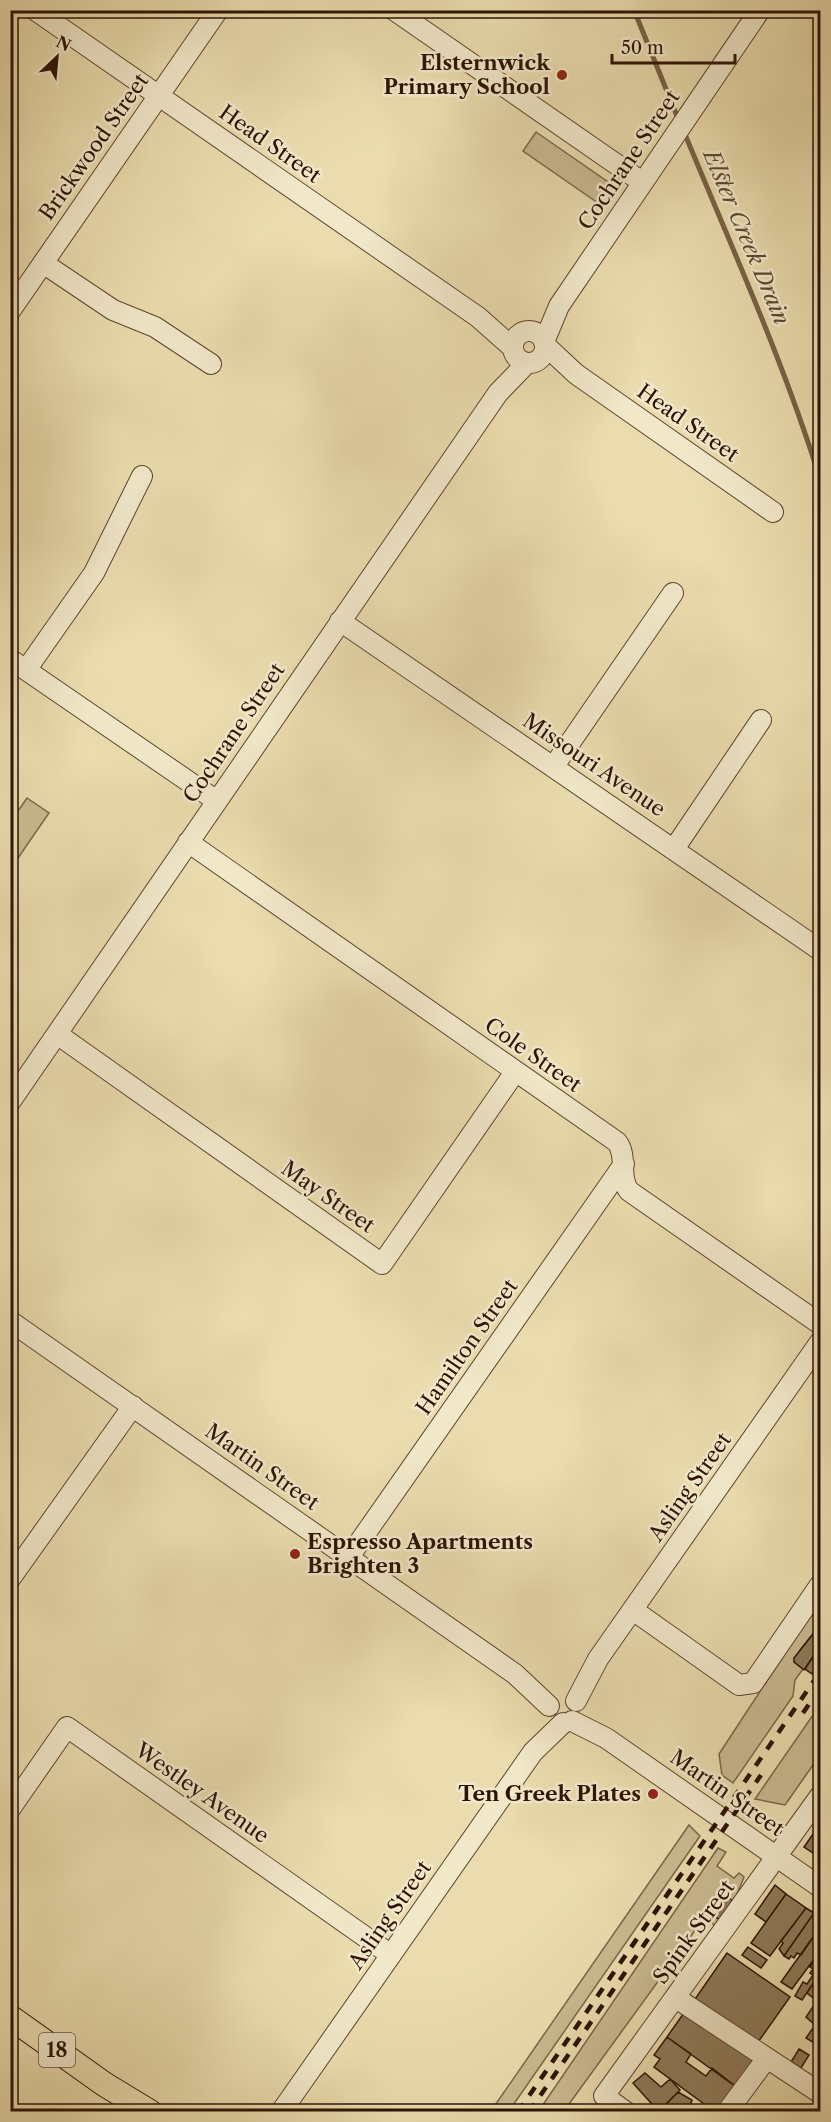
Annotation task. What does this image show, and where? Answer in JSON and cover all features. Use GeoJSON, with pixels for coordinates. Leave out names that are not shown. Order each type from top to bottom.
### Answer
{"type":"FeatureCollection","features":[{"type":"Feature","properties":{"kind":"main road","name":"18"},"geometry":{"type":"LineString","coordinates":[[10,2017],[104,2084],[150,2112]]}},
{"type":"Feature","properties":{"kind":"main road","name":"18"},"geometry":{"type":"LineString","coordinates":[[104,2084],[135,2112]]}},
{"type":"Feature","properties":{"kind":"street","name":"Head Street"},"geometry":{"type":"LineString","coordinates":[[35,10],[478,317],[576,374],[773,512]]}},
{"type":"Feature","properties":{"kind":"street","name":"Brickwood Street"},"geometry":{"type":"LineString","coordinates":[[10,311],[218,10]]}},
{"type":"Feature","properties":{"kind":"street"},"geometry":{"type":"LineString","coordinates":[[393,10],[642,182]]}},
{"type":"Feature","properties":{"kind":"street","name":"Cochrane Street"},"geometry":{"type":"LineString","coordinates":[[10,1102],[559,306],[760,10]]}},
{"type":"Feature","properties":{"kind":"street"},"geometry":{"type":"LineString","coordinates":[[44,263],[113,310],[155,327],[211,364]]}},
{"type":"Feature","properties":{"kind":"street"},"geometry":{"type":"LineString","coordinates":[[142,476],[94,573],[18,665],[217,801]]}},
{"type":"Feature","properties":{"kind":"street"},"geometry":{"type":"LineString","coordinates":[[554,766],[673,593]]}},
{"type":"Feature","properties":{"kind":"street","name":"Missouri Avenue"},"geometry":{"type":"LineString","coordinates":[[340,621],[820,950]]}},
{"type":"Feature","properties":{"kind":"street"},"geometry":{"type":"LineString","coordinates":[[674,849],[761,720]]}},
{"type":"Feature","properties":{"kind":"street","name":"Cole Street"},"geometry":{"type":"LineString","coordinates":[[189,842],[617,1142],[622,1151],[624,1181],[629,1191],[820,1324]]}},
{"type":"Feature","properties":{"kind":"street","name":"May Street"},"geometry":{"type":"LineString","coordinates":[[57,1034],[382,1264],[515,1072]]}},
{"type":"Feature","properties":{"kind":"street","name":"Hamilton Street"},"geometry":{"type":"LineString","coordinates":[[349,1557],[624,1164]]}},
{"type":"Feature","properties":{"kind":"street","name":"Martin Street"},"geometry":{"type":"LineString","coordinates":[[10,1321],[820,1887]]}},
{"type":"Feature","properties":{"kind":"street","name":"Asling Street"},"geometry":{"type":"LineString","coordinates":[[285,2109],[820,1342]]}},
{"type":"Feature","properties":{"kind":"street"},"geometry":{"type":"LineString","coordinates":[[10,1579],[133,1406]]}},
{"type":"Feature","properties":{"kind":"street"},"geometry":{"type":"LineString","coordinates":[[633,1610],[739,1685],[753,1683],[820,1585]]}},
{"type":"Feature","properties":{"kind":"street","name":"Westley Avenue"},"geometry":{"type":"LineString","coordinates":[[10,1809],[68,1727],[391,1955]]}},
{"type":"Feature","properties":{"kind":"street","name":"Spink Street"},"geometry":{"type":"LineString","coordinates":[[626,2112],[604,2096],[820,1796]]}},
{"type":"Feature","properties":{"kind":"street"},"geometry":{"type":"LineString","coordinates":[[676,1998],[820,2093]]}},
{"type":"Feature","properties":{"kind":"street"},"geometry":{"type":"LineString","coordinates":[[727,2112],[767,2058]]}},
{"type":"Feature","properties":{"kind":"shaded area"},"geometry":{"type":"Polygon","coordinates":[[[536,132],[611,184],[598,203],[523,151],[536,132]]]}},
{"type":"Feature","properties":{"kind":"shaded area"},"geometry":{"type":"Polygon","coordinates":[[[27,798],[49,813],[16,861],[11,858],[11,821],[27,798]]]}},
{"type":"Feature","properties":{"kind":"shaded area"},"geometry":{"type":"Polygon","coordinates":[[[820,1600],[820,1625],[800,1650],[802,1652],[794,1662],[803,1669],[795,1680],[793,1696],[733,1783],[722,1775],[719,1754],[820,1600]]]}},
{"type":"Feature","properties":{"kind":"shaded area"},"geometry":{"type":"Polygon","coordinates":[[[820,1709],[820,1755],[785,1805],[755,1799],[815,1712],[820,1709]]]}},
{"type":"Feature","properties":{"kind":"shaded area"},"geometry":{"type":"Polygon","coordinates":[[[689,1825],[700,1836],[509,2111],[491,2111],[689,1825]]]}},
{"type":"Feature","properties":{"kind":"shaded area"},"geometry":{"type":"Polygon","coordinates":[[[718,1848],[726,1852],[717,1866],[734,1878],[739,1873],[744,1877],[734,1902],[724,1895],[710,1913],[720,1920],[716,1926],[704,1918],[564,2111],[538,2112],[718,1848]]]}},
{"type":"Feature","properties":{"kind":"building"},"geometry":{"type":"Polygon","coordinates":[[[820,1625],[820,1646],[804,1670],[794,1662],[794,1658],[820,1625]]]}},
{"type":"Feature","properties":{"kind":"building"},"geometry":{"type":"Polygon","coordinates":[[[820,1646],[820,1661],[812,1674],[805,1669],[820,1646]]]}},
{"type":"Feature","properties":{"kind":"building"},"geometry":{"type":"Polygon","coordinates":[[[820,1824],[820,1849],[816,1855],[804,1847],[820,1824]]]}},
{"type":"Feature","properties":{"kind":"building"},"geometry":{"type":"Polygon","coordinates":[[[775,1885],[786,1894],[766,1922],[755,1914],[775,1885]]]}},
{"type":"Feature","properties":{"kind":"building"},"geometry":{"type":"Polygon","coordinates":[[[724,1894],[734,1902],[720,1920],[710,1913],[724,1894]]]}},
{"type":"Feature","properties":{"kind":"building"},"geometry":{"type":"Polygon","coordinates":[[[786,1894],[806,1908],[770,1956],[751,1943],[786,1894]]]}},
{"type":"Feature","properties":{"kind":"building"},"geometry":{"type":"Polygon","coordinates":[[[806,1908],[814,1913],[784,1956],[779,1949],[783,1943],[781,1941],[806,1908]]]}},
{"type":"Feature","properties":{"kind":"building"},"geometry":{"type":"Polygon","coordinates":[[[814,1913],[820,1918],[820,1927],[801,1955],[797,1953],[794,1958],[791,1956],[789,1959],[784,1956],[814,1913]]]}},
{"type":"Feature","properties":{"kind":"building"},"geometry":{"type":"Polygon","coordinates":[[[820,1927],[820,1951],[792,1989],[781,1982],[820,1927]]]}},
{"type":"Feature","properties":{"kind":"building"},"geometry":{"type":"Polygon","coordinates":[[[748,1947],[767,1960],[761,1968],[742,1955],[748,1947]]]}},
{"type":"Feature","properties":{"kind":"building"},"geometry":{"type":"Polygon","coordinates":[[[820,1951],[820,1973],[802,2000],[795,1996],[803,1982],[807,1984],[813,1975],[810,1973],[813,1969],[810,1967],[820,1951]]]}},
{"type":"Feature","properties":{"kind":"building"},"geometry":{"type":"Polygon","coordinates":[[[727,1953],[790,1997],[756,2045],[693,2002],[727,1953]]]}},
{"type":"Feature","properties":{"kind":"building"},"geometry":{"type":"Polygon","coordinates":[[[820,1973],[820,1996],[817,2001],[807,1993],[820,1973]]]}},
{"type":"Feature","properties":{"kind":"building"},"geometry":{"type":"Polygon","coordinates":[[[820,1996],[820,2018],[815,2025],[806,2017],[820,1996]]]}},
{"type":"Feature","properties":{"kind":"building"},"geometry":{"type":"Polygon","coordinates":[[[686,2010],[761,2060],[739,2089],[667,2037],[686,2010]]]}},
{"type":"Feature","properties":{"kind":"building"},"geometry":{"type":"Polygon","coordinates":[[[820,2018],[820,2038],[816,2044],[806,2038],[820,2018]]]}},
{"type":"Feature","properties":{"kind":"building"},"geometry":{"type":"Polygon","coordinates":[[[667,2037],[691,2054],[686,2062],[706,2076],[712,2068],[739,2089],[722,2112],[715,2112],[654,2067],[660,2059],[654,2055],[667,2037]]]}},
{"type":"Feature","properties":{"kind":"building"},"geometry":{"type":"Polygon","coordinates":[[[799,2049],[809,2055],[801,2068],[791,2062],[799,2049]]]}},
{"type":"Feature","properties":{"kind":"building"},"geometry":{"type":"Polygon","coordinates":[[[645,2073],[661,2087],[670,2079],[680,2090],[659,2112],[633,2083],[645,2073]]]}},
{"type":"Feature","properties":{"kind":"building"},"geometry":{"type":"Polygon","coordinates":[[[678,2092],[692,2100],[690,2107],[699,2112],[668,2112],[663,2107],[678,2092]]]}},
{"type":"Feature","properties":{"kind":"waterway","name":"Elster Creek Drain"},"geometry":{"type":"LineString","coordinates":[[634,10],[679,121]]}},
{"type":"Feature","properties":{"kind":"waterway","name":"Elster Creek Drain"},"geometry":{"type":"LineString","coordinates":[[684,132],[773,347],[820,479]]}},
{"type":"Feature","properties":{"kind":"railway"},"geometry":{"type":"LineString","coordinates":[[518,2112],[820,1672]]}},
{"type":"Feature","properties":{"kind":"railway"},"geometry":{"type":"LineString","coordinates":[[803,1713],[820,1688]]}},
{"type":"Feature","properties":{"kind":"railway"},"geometry":{"type":"LineString","coordinates":[[529,2112],[761,1775]]}},
{"type":"Feature","properties":{"kind":"place","name":"Elsternwick Primary School"},"geometry":{"type":"Point","coordinates":[562,75]}},
{"type":"Feature","properties":{"kind":"place","name":"Espresso Apartments Brighten 3"},"geometry":{"type":"Point","coordinates":[295,1554]}},
{"type":"Feature","properties":{"kind":"place","name":"Ten Greek Plates"},"geometry":{"type":"Point","coordinates":[653,1794]}}]}
